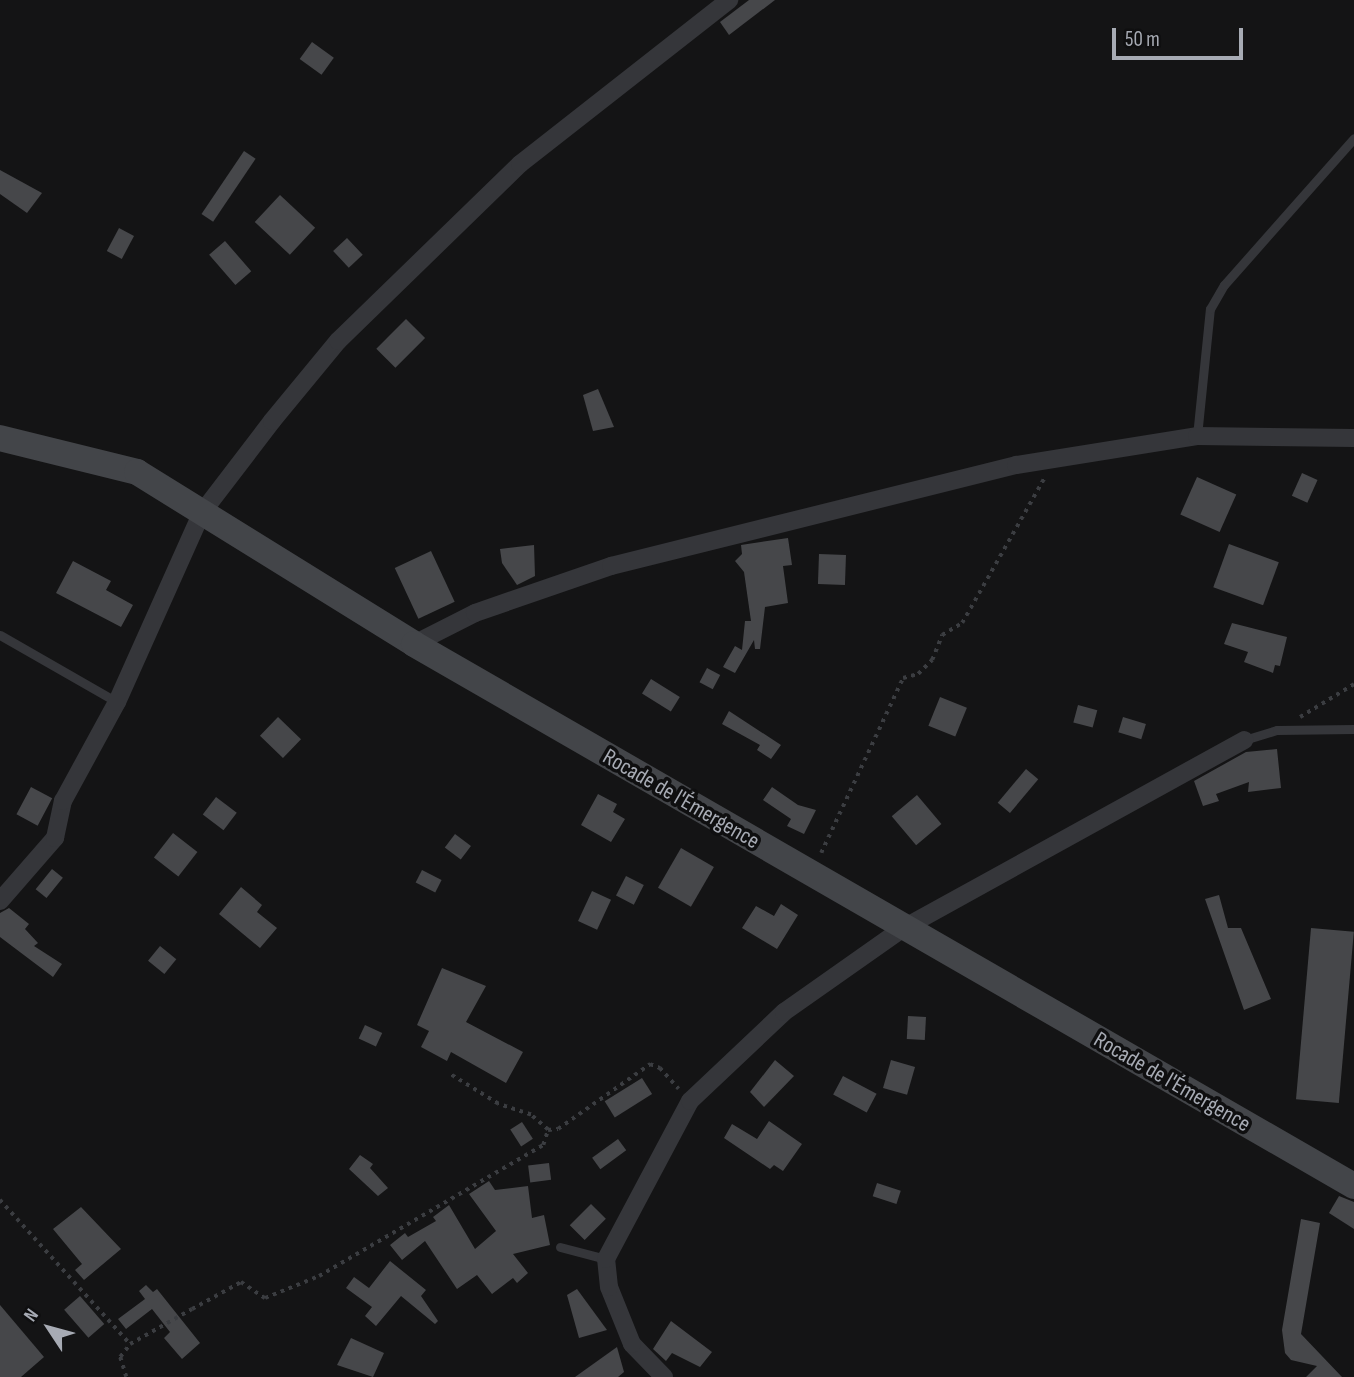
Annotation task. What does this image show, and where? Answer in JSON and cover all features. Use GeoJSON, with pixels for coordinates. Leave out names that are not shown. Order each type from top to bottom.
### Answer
{"type":"FeatureCollection","features":[{"type":"Feature","properties":{"kind":"street"},"geometry":{"type":"LineString","coordinates":[[0,901],[55,838],[63,801],[117,702],[201,514],[338,341],[415,263],[520,164],[729,0]]}},
{"type":"Feature","properties":{"kind":"street"},"geometry":{"type":"LineString","coordinates":[[414,644],[475,613],[611,566],[1054,458],[1197,436],[1354,438]]}},
{"type":"Feature","properties":{"kind":"street","name":"Rocade de l'Émergence"},"geometry":{"type":"LineString","coordinates":[[0,438],[137,472],[414,644],[812,874],[902,929],[1354,1186]]}},
{"type":"Feature","properties":{"kind":"street"},"geometry":{"type":"LineString","coordinates":[[664,1377],[632,1344],[609,1286],[606,1259],[690,1101],[784,1012],[902,929],[1244,740]]}},
{"type":"Feature","properties":{"kind":"lane"},"geometry":{"type":"LineString","coordinates":[[1197,436],[1210,309],[1224,285],[1354,138]]}},
{"type":"Feature","properties":{"kind":"lane"},"geometry":{"type":"LineString","coordinates":[[0,635],[117,702]]}},
{"type":"Feature","properties":{"kind":"lane"},"geometry":{"type":"LineString","coordinates":[[1244,740],[1277,730],[1354,729]]}},
{"type":"Feature","properties":{"kind":"lane"},"geometry":{"type":"LineString","coordinates":[[559,1247],[606,1259]]}},
{"type":"Feature","properties":{"kind":"path"},"geometry":{"type":"LineString","coordinates":[[812,874],[903,678],[918,674],[932,660],[942,635],[962,624],[981,596],[1054,458]]}},
{"type":"Feature","properties":{"kind":"path"},"geometry":{"type":"LineString","coordinates":[[1277,730],[1354,684]]}},
{"type":"Feature","properties":{"kind":"path"},"geometry":{"type":"LineString","coordinates":[[451,1075],[498,1104],[531,1115],[548,1130],[558,1129],[650,1064],[660,1068],[690,1101]]}},
{"type":"Feature","properties":{"kind":"path"},"geometry":{"type":"LineString","coordinates":[[126,1377],[120,1357],[130,1344],[241,1282],[265,1298],[319,1276],[543,1145],[548,1130]]}},
{"type":"Feature","properties":{"kind":"path"},"geometry":{"type":"LineString","coordinates":[[0,1200],[130,1344]]}},
{"type":"Feature","properties":{"kind":"building"},"geometry":{"type":"Polygon","coordinates":[[[749,0],[775,0],[729,35],[720,22],[749,0]]]}},
{"type":"Feature","properties":{"kind":"building"},"geometry":{"type":"Polygon","coordinates":[[[312,42],[334,58],[321,75],[300,59],[312,42]]]}},
{"type":"Feature","properties":{"kind":"building"},"geometry":{"type":"Polygon","coordinates":[[[244,151],[256,159],[213,222],[202,214],[244,151]]]}},
{"type":"Feature","properties":{"kind":"building"},"geometry":{"type":"Polygon","coordinates":[[[0,170],[42,193],[27,213],[0,194],[0,170]]]}},
{"type":"Feature","properties":{"kind":"building"},"geometry":{"type":"Polygon","coordinates":[[[280,195],[315,228],[290,255],[255,222],[280,195]]]}},
{"type":"Feature","properties":{"kind":"building"},"geometry":{"type":"Polygon","coordinates":[[[119,228],[134,236],[122,259],[107,251],[119,228]]]}},
{"type":"Feature","properties":{"kind":"building"},"geometry":{"type":"Polygon","coordinates":[[[347,238],[363,255],[349,268],[333,251],[347,238]]]}},
{"type":"Feature","properties":{"kind":"building"},"geometry":{"type":"Polygon","coordinates":[[[225,241],[251,271],[235,285],[209,255],[225,241]]]}},
{"type":"Feature","properties":{"kind":"building"},"geometry":{"type":"Polygon","coordinates":[[[406,319],[425,338],[395,368],[376,349],[406,319]]]}},
{"type":"Feature","properties":{"kind":"building"},"geometry":{"type":"Polygon","coordinates":[[[598,389],[614,427],[593,431],[583,395],[598,389]]]}},
{"type":"Feature","properties":{"kind":"building"},"geometry":{"type":"Polygon","coordinates":[[[1302,473],[1318,480],[1307,503],[1292,496],[1302,473]]]}},
{"type":"Feature","properties":{"kind":"building"},"geometry":{"type":"Polygon","coordinates":[[[1197,477],[1236,494],[1220,532],[1180,514],[1197,477]]]}},
{"type":"Feature","properties":{"kind":"building"},"geometry":{"type":"Polygon","coordinates":[[[788,538],[792,565],[783,566],[788,603],[765,607],[760,649],[755,649],[754,640],[735,673],[723,667],[735,646],[742,650],[745,621],[751,621],[744,572],[735,561],[742,554],[741,545],[788,538]]]}},
{"type":"Feature","properties":{"kind":"building"},"geometry":{"type":"Polygon","coordinates":[[[1229,544],[1279,562],[1263,605],[1213,587],[1229,544]]]}},
{"type":"Feature","properties":{"kind":"building"},"geometry":{"type":"Polygon","coordinates":[[[534,545],[535,576],[517,585],[502,563],[500,549],[534,545]]]}},
{"type":"Feature","properties":{"kind":"building"},"geometry":{"type":"Polygon","coordinates":[[[431,551],[455,602],[418,619],[395,568],[431,551]]]}},
{"type":"Feature","properties":{"kind":"building"},"geometry":{"type":"Polygon","coordinates":[[[819,554],[846,555],[845,585],[818,584],[819,554]]]}},
{"type":"Feature","properties":{"kind":"building"},"geometry":{"type":"Polygon","coordinates":[[[73,561],[111,581],[106,590],[133,605],[121,627],[56,593],[73,561]]]}},
{"type":"Feature","properties":{"kind":"building"},"geometry":{"type":"Polygon","coordinates":[[[1232,623],[1287,637],[1280,666],[1275,665],[1273,673],[1244,662],[1248,652],[1224,644],[1232,623]]]}},
{"type":"Feature","properties":{"kind":"building"},"geometry":{"type":"Polygon","coordinates":[[[707,668],[720,675],[713,689],[699,682],[707,668]]]}},
{"type":"Feature","properties":{"kind":"building"},"geometry":{"type":"Polygon","coordinates":[[[651,679],[680,697],[671,711],[642,693],[651,679]]]}},
{"type":"Feature","properties":{"kind":"building"},"geometry":{"type":"Polygon","coordinates":[[[940,697],[967,708],[955,737],[928,726],[940,697]]]}},
{"type":"Feature","properties":{"kind":"building"},"geometry":{"type":"Polygon","coordinates":[[[1078,705],[1097,710],[1093,728],[1073,722],[1078,705]]]}},
{"type":"Feature","properties":{"kind":"building"},"geometry":{"type":"Polygon","coordinates":[[[729,711],[781,745],[771,759],[757,750],[760,745],[722,724],[729,711]]]}},
{"type":"Feature","properties":{"kind":"building"},"geometry":{"type":"Polygon","coordinates":[[[278,717],[301,739],[283,758],[260,736],[278,717]]]}},
{"type":"Feature","properties":{"kind":"building"},"geometry":{"type":"Polygon","coordinates":[[[1123,717],[1146,724],[1141,739],[1118,732],[1123,717]]]}},
{"type":"Feature","properties":{"kind":"building"},"geometry":{"type":"Polygon","coordinates":[[[1277,749],[1281,788],[1248,792],[1249,782],[1216,794],[1219,801],[1203,806],[1194,781],[1246,752],[1277,749]]]}},
{"type":"Feature","properties":{"kind":"building"},"geometry":{"type":"Polygon","coordinates":[[[1026,769],[1038,779],[1010,813],[998,803],[1026,769]]]}},
{"type":"Feature","properties":{"kind":"building"},"geometry":{"type":"Polygon","coordinates":[[[31,787],[52,798],[38,826],[16,814],[31,787]]]}},
{"type":"Feature","properties":{"kind":"building"},"geometry":{"type":"Polygon","coordinates":[[[772,787],[798,805],[816,810],[804,834],[787,826],[791,819],[763,800],[772,787]]]}},
{"type":"Feature","properties":{"kind":"building"},"geometry":{"type":"Polygon","coordinates":[[[598,794],[617,804],[613,812],[625,819],[611,842],[581,825],[598,794]]]}},
{"type":"Feature","properties":{"kind":"building"},"geometry":{"type":"Polygon","coordinates":[[[917,795],[941,824],[916,845],[892,816],[917,795]]]}},
{"type":"Feature","properties":{"kind":"building"},"geometry":{"type":"Polygon","coordinates":[[[216,797],[237,813],[224,830],[203,815],[216,797]]]}},
{"type":"Feature","properties":{"kind":"building"},"geometry":{"type":"Polygon","coordinates":[[[173,833],[197,852],[178,877],[154,857],[173,833]]]}},
{"type":"Feature","properties":{"kind":"building"},"geometry":{"type":"Polygon","coordinates":[[[455,834],[471,846],[461,860],[445,848],[455,834]]]}},
{"type":"Feature","properties":{"kind":"building"},"geometry":{"type":"Polygon","coordinates":[[[681,848],[714,867],[691,907],[658,888],[681,848]]]}},
{"type":"Feature","properties":{"kind":"building"},"geometry":{"type":"Polygon","coordinates":[[[52,869],[63,878],[47,898],[36,889],[52,869]]]}},
{"type":"Feature","properties":{"kind":"building"},"geometry":{"type":"Polygon","coordinates":[[[422,870],[442,880],[435,892],[416,882],[422,870]]]}},
{"type":"Feature","properties":{"kind":"building"},"geometry":{"type":"Polygon","coordinates":[[[626,876],[644,885],[634,905],[616,896],[626,876]]]}},
{"type":"Feature","properties":{"kind":"building"},"geometry":{"type":"Polygon","coordinates":[[[241,887],[262,905],[257,912],[277,928],[260,948],[219,914],[241,887]]]}},
{"type":"Feature","properties":{"kind":"building"},"geometry":{"type":"Polygon","coordinates":[[[592,891],[611,900],[597,930],[578,921],[592,891]]]}},
{"type":"Feature","properties":{"kind":"building"},"geometry":{"type":"Polygon","coordinates":[[[1219,895],[1228,928],[1241,928],[1271,999],[1244,1010],[1205,899],[1219,895]]]}},
{"type":"Feature","properties":{"kind":"building"},"geometry":{"type":"Polygon","coordinates":[[[781,904],[798,915],[777,949],[742,928],[756,906],[774,916],[781,904]]]}},
{"type":"Feature","properties":{"kind":"building"},"geometry":{"type":"Polygon","coordinates":[[[9,908],[29,924],[25,929],[38,943],[34,946],[62,964],[53,977],[0,937],[0,913],[9,908]]]}},
{"type":"Feature","properties":{"kind":"building"},"geometry":{"type":"Polygon","coordinates":[[[1311,928],[1354,932],[1339,1103],[1296,1099],[1311,928]]]}},
{"type":"Feature","properties":{"kind":"building"},"geometry":{"type":"Polygon","coordinates":[[[160,946],[176,959],[164,974],[148,961],[160,946]]]}},
{"type":"Feature","properties":{"kind":"building"},"geometry":{"type":"Polygon","coordinates":[[[442,968],[486,986],[466,1022],[523,1052],[506,1083],[451,1052],[447,1061],[421,1047],[429,1031],[417,1025],[442,968]]]}},
{"type":"Feature","properties":{"kind":"building"},"geometry":{"type":"Polygon","coordinates":[[[908,1016],[926,1017],[925,1040],[907,1039],[908,1016]]]}},
{"type":"Feature","properties":{"kind":"building"},"geometry":{"type":"Polygon","coordinates":[[[365,1025],[382,1033],[376,1047],[359,1039],[365,1025]]]}},
{"type":"Feature","properties":{"kind":"building"},"geometry":{"type":"Polygon","coordinates":[[[775,1060],[794,1076],[764,1107],[750,1092],[775,1060]]]}},
{"type":"Feature","properties":{"kind":"building"},"geometry":{"type":"Polygon","coordinates":[[[891,1060],[915,1067],[907,1095],[883,1088],[891,1060]]]}},
{"type":"Feature","properties":{"kind":"building"},"geometry":{"type":"Polygon","coordinates":[[[843,1076],[877,1094],[867,1112],[833,1095],[843,1076]]]}},
{"type":"Feature","properties":{"kind":"building"},"geometry":{"type":"Polygon","coordinates":[[[642,1078],[652,1094],[615,1117],[605,1101],[642,1078]]]}},
{"type":"Feature","properties":{"kind":"building"},"geometry":{"type":"Polygon","coordinates":[[[769,1121],[802,1144],[783,1171],[774,1165],[770,1169],[724,1138],[732,1124],[757,1139],[769,1121]]]}},
{"type":"Feature","properties":{"kind":"building"},"geometry":{"type":"Polygon","coordinates":[[[522,1122],[533,1139],[521,1146],[510,1130],[522,1122]]]}},
{"type":"Feature","properties":{"kind":"building"},"geometry":{"type":"Polygon","coordinates":[[[618,1139],[626,1150],[600,1169],[592,1158],[618,1139]]]}},
{"type":"Feature","properties":{"kind":"building"},"geometry":{"type":"Polygon","coordinates":[[[360,1155],[373,1164],[370,1168],[388,1188],[378,1196],[349,1169],[360,1155]]]}},
{"type":"Feature","properties":{"kind":"building"},"geometry":{"type":"Polygon","coordinates":[[[549,1163],[551,1180],[530,1182],[528,1166],[549,1163]]]}},
{"type":"Feature","properties":{"kind":"building"},"geometry":{"type":"Polygon","coordinates":[[[489,1181],[495,1190],[528,1186],[532,1218],[544,1215],[550,1245],[513,1254],[528,1273],[517,1283],[513,1278],[492,1294],[477,1275],[457,1289],[425,1241],[402,1260],[390,1245],[405,1233],[408,1237],[436,1221],[433,1217],[449,1205],[475,1249],[496,1231],[469,1194],[489,1181]]]}},
{"type":"Feature","properties":{"kind":"building"},"geometry":{"type":"Polygon","coordinates":[[[877,1183],[901,1191],[896,1204],[873,1196],[877,1183]]]}},
{"type":"Feature","properties":{"kind":"building"},"geometry":{"type":"Polygon","coordinates":[[[1339,1196],[1354,1202],[1354,1229],[1329,1213],[1339,1196]]]}},
{"type":"Feature","properties":{"kind":"building"},"geometry":{"type":"Polygon","coordinates":[[[591,1204],[606,1219],[585,1240],[570,1225],[591,1204]]]}},
{"type":"Feature","properties":{"kind":"building"},"geometry":{"type":"Polygon","coordinates":[[[81,1207],[121,1249],[84,1280],[75,1270],[82,1264],[53,1229],[81,1207]]]}},
{"type":"Feature","properties":{"kind":"building"},"geometry":{"type":"Polygon","coordinates":[[[1301,1219],[1320,1223],[1301,1334],[1342,1377],[1306,1377],[1317,1366],[1291,1360],[1285,1353],[1282,1330],[1301,1219]]]}},
{"type":"Feature","properties":{"kind":"building"},"geometry":{"type":"Polygon","coordinates":[[[390,1261],[426,1290],[421,1296],[438,1321],[435,1324],[401,1296],[376,1326],[365,1316],[372,1307],[346,1288],[354,1277],[369,1288],[390,1261]]]}},
{"type":"Feature","properties":{"kind":"building"},"geometry":{"type":"Polygon","coordinates":[[[146,1285],[153,1292],[157,1289],[200,1343],[182,1359],[164,1338],[170,1332],[152,1309],[126,1329],[118,1319],[145,1299],[139,1291],[146,1285]]]}},
{"type":"Feature","properties":{"kind":"building"},"geometry":{"type":"Polygon","coordinates":[[[577,1289],[607,1330],[579,1338],[567,1295],[577,1289]]]}},
{"type":"Feature","properties":{"kind":"building"},"geometry":{"type":"Polygon","coordinates":[[[80,1296],[104,1324],[88,1338],[64,1310],[80,1296]]]}},
{"type":"Feature","properties":{"kind":"building"},"geometry":{"type":"Polygon","coordinates":[[[0,1305],[44,1357],[21,1377],[0,1377],[0,1305]]]}},
{"type":"Feature","properties":{"kind":"building"},"geometry":{"type":"Polygon","coordinates":[[[671,1321],[712,1352],[700,1367],[672,1353],[666,1361],[653,1349],[671,1321]]]}},
{"type":"Feature","properties":{"kind":"building"},"geometry":{"type":"Polygon","coordinates":[[[351,1338],[384,1353],[373,1377],[337,1365],[351,1338]]]}},
{"type":"Feature","properties":{"kind":"building"},"geometry":{"type":"Polygon","coordinates":[[[617,1347],[624,1372],[618,1377],[575,1377],[617,1347]]]}}]}
